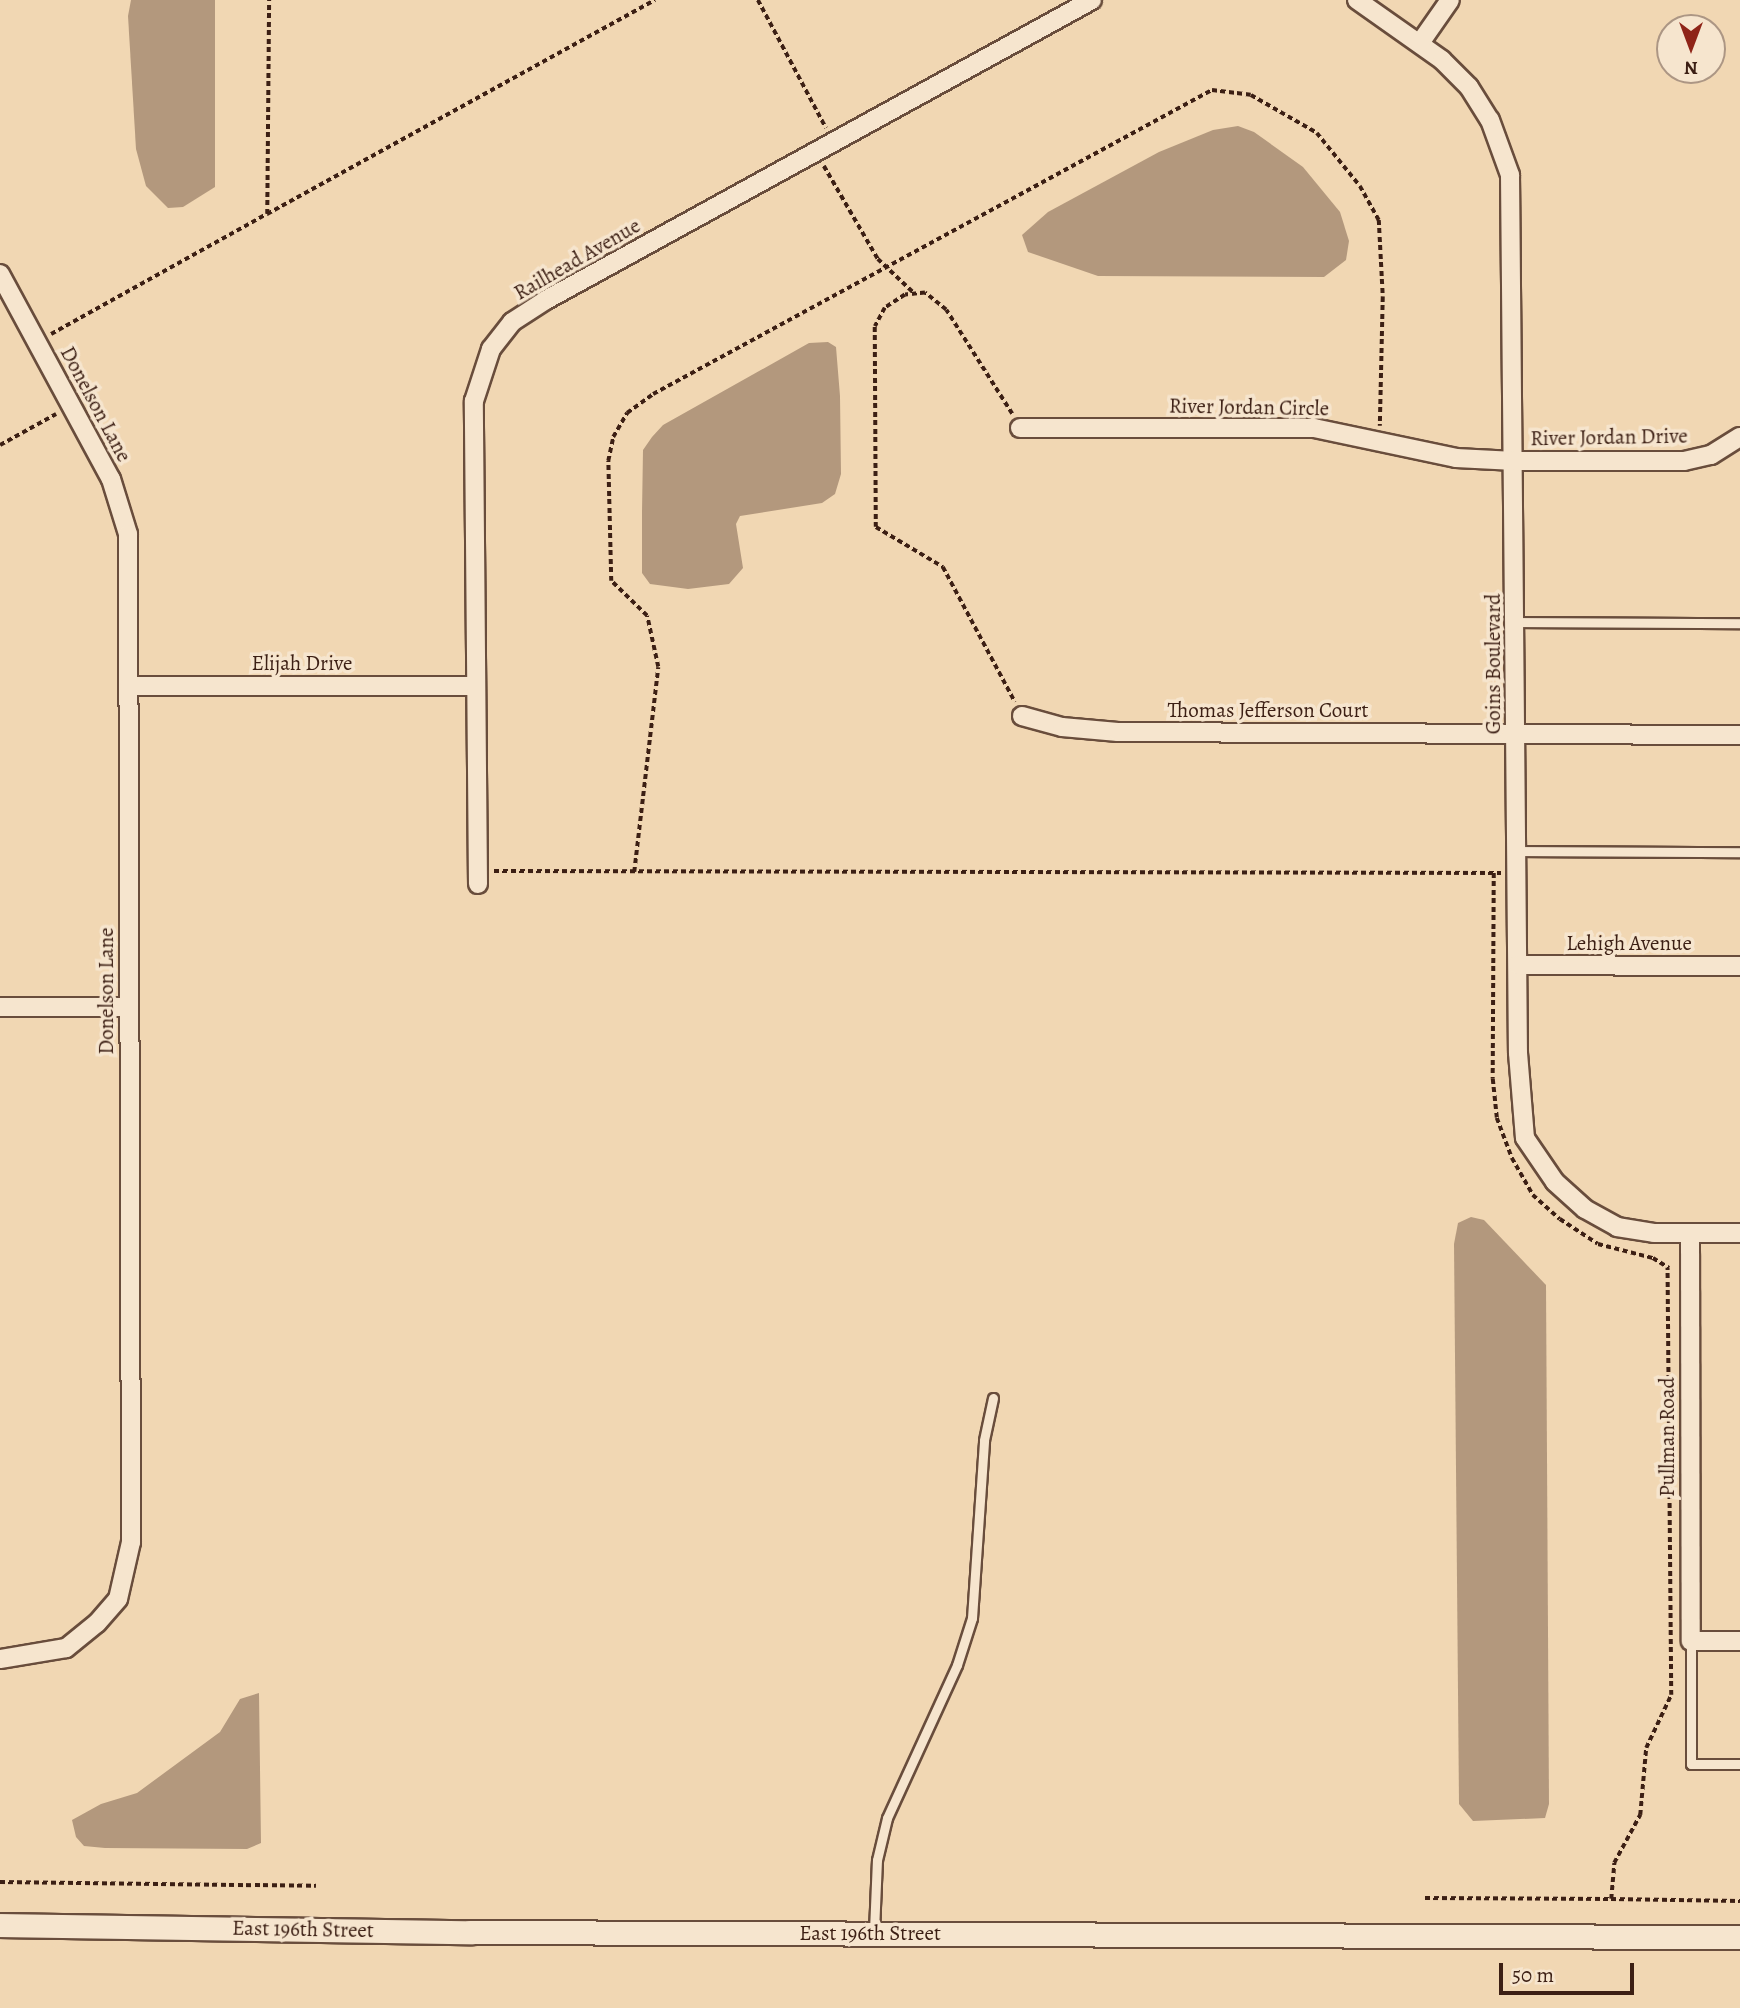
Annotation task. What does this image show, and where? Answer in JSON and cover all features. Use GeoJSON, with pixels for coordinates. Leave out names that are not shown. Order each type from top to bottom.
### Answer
{"type":"FeatureCollection","features":[{"type":"Feature","properties":{"kind":"street","name":"Railhead Avenue"},"geometry":{"type":"LineString","coordinates":[[478,878],[474,401],[491,349],[526,312],[1092,0]]}},
{"type":"Feature","properties":{"kind":"street","name":"Goins Boulevard"},"geometry":{"type":"LineString","coordinates":[[1357,0],[1420,43],[1457,73],[1482,103],[1510,175],[1515,461],[1519,1104],[1531,1151],[1555,1182],[1605,1222],[1635,1231],[1740,1233]]}},
{"type":"Feature","properties":{"kind":"street"},"geometry":{"type":"LineString","coordinates":[[1420,43],[1450,0]]}},
{"type":"Feature","properties":{"kind":"street","name":"Donelson Lane"},"geometry":{"type":"LineString","coordinates":[[0,274],[117,491],[126,522],[129,685],[131,1542],[118,1600],[97,1623],[66,1648],[0,1659]]}},
{"type":"Feature","properties":{"kind":"street","name":"River Jordan Circle"},"geometry":{"type":"LineString","coordinates":[[1020,428],[1314,428],[1456,458],[1515,461]]}},
{"type":"Feature","properties":{"kind":"street","name":"River Jordan Drive"},"geometry":{"type":"LineString","coordinates":[[1515,461],[1684,461],[1711,455],[1740,437]]}},
{"type":"Feature","properties":{"kind":"street","name":"Elijah Drive"},"geometry":{"type":"LineString","coordinates":[[129,685],[476,686]]}},
{"type":"Feature","properties":{"kind":"street","name":"Thomas Jefferson Court"},"geometry":{"type":"LineString","coordinates":[[1022,716],[1095,731],[1740,736]]}},
{"type":"Feature","properties":{"kind":"street","name":"Lehigh Avenue"},"geometry":{"type":"LineString","coordinates":[[1518,965],[1740,966]]}},
{"type":"Feature","properties":{"kind":"street"},"geometry":{"type":"LineString","coordinates":[[0,1007],[129,1007]]}},
{"type":"Feature","properties":{"kind":"street","name":"Pullman Road"},"geometry":{"type":"LineString","coordinates":[[1690,1233],[1690,1641]]}},
{"type":"Feature","properties":{"kind":"street"},"geometry":{"type":"LineString","coordinates":[[1690,1641],[1740,1641]]}},
{"type":"Feature","properties":{"kind":"street","name":"East 196th Street"},"geometry":{"type":"LineString","coordinates":[[0,1925],[1740,1937]]}},
{"type":"Feature","properties":{"kind":"lane"},"geometry":{"type":"LineString","coordinates":[[1516,622],[1740,623]]}},
{"type":"Feature","properties":{"kind":"lane"},"geometry":{"type":"LineString","coordinates":[[1517,851],[1740,852]]}},
{"type":"Feature","properties":{"kind":"lane"},"geometry":{"type":"LineString","coordinates":[[874,1933],[877,1860],[887,1818],[957,1665],[972,1618],[984,1440],[993,1398]]}},
{"type":"Feature","properties":{"kind":"lane"},"geometry":{"type":"LineString","coordinates":[[1690,1641],[1691,1764],[1740,1764]]}},
{"type":"Feature","properties":{"kind":"path"},"geometry":{"type":"LineString","coordinates":[[267,214],[269,0]]}},
{"type":"Feature","properties":{"kind":"path"},"geometry":{"type":"LineString","coordinates":[[37,341],[655,0]]}},
{"type":"Feature","properties":{"kind":"path"},"geometry":{"type":"LineString","coordinates":[[758,0],[834,142]]}},
{"type":"Feature","properties":{"kind":"path"},"geometry":{"type":"LineString","coordinates":[[634,872],[658,667],[647,616],[611,581],[608,461],[613,438],[627,413],[653,394],[1191,99],[1212,90],[1251,95],[1317,133],[1353,176],[1379,220],[1383,297],[1380,440]]}},
{"type":"Feature","properties":{"kind":"path"},"geometry":{"type":"LineString","coordinates":[[817,151],[884,266],[915,294]]}},
{"type":"Feature","properties":{"kind":"path"},"geometry":{"type":"LineString","coordinates":[[1020,428],[946,310],[925,293],[915,294],[884,308],[876,327],[876,527],[943,567],[1022,716]]}},
{"type":"Feature","properties":{"kind":"path"},"geometry":{"type":"LineString","coordinates":[[0,445],[71,405]]}},
{"type":"Feature","properties":{"kind":"path"},"geometry":{"type":"LineString","coordinates":[[478,878],[634,872],[1517,873]]}},
{"type":"Feature","properties":{"kind":"path"},"geometry":{"type":"LineString","coordinates":[[1611,1899],[1614,1863],[1640,1815],[1646,1748],[1671,1695],[1667,1268]]}},
{"type":"Feature","properties":{"kind":"path"},"geometry":{"type":"LineString","coordinates":[[0,1882],[316,1886]]}},
{"type":"Feature","properties":{"kind":"path"},"geometry":{"type":"LineString","coordinates":[[1424,1898],[1740,1901]]}},
{"type":"Feature","properties":{"kind":"shaded area"},"geometry":{"type":"Polygon","coordinates":[[[131,0],[215,0],[215,187],[183,207],[168,208],[146,186],[136,149],[128,16],[131,0]]]}},
{"type":"Feature","properties":{"kind":"shaded area"},"geometry":{"type":"Polygon","coordinates":[[[1238,126],[1254,132],[1303,167],[1340,212],[1349,241],[1346,260],[1324,277],[1098,276],[1028,252],[1022,235],[1048,212],[1159,152],[1213,130],[1238,126]]]}},
{"type":"Feature","properties":{"kind":"shaded area"},"geometry":{"type":"Polygon","coordinates":[[[828,342],[836,347],[840,396],[841,474],[835,494],[822,503],[740,516],[736,524],[743,568],[729,584],[688,589],[650,584],[642,573],[642,512],[643,450],[652,437],[663,425],[809,343],[828,342]]]}},
{"type":"Feature","properties":{"kind":"shaded area"},"geometry":{"type":"Polygon","coordinates":[[[1471,1217],[1484,1220],[1546,1285],[1549,1804],[1545,1818],[1473,1821],[1459,1804],[1454,1244],[1458,1223],[1471,1217]]]}},
{"type":"Feature","properties":{"kind":"shaded area"},"geometry":{"type":"Polygon","coordinates":[[[259,1693],[261,1843],[247,1849],[105,1848],[84,1846],[76,1837],[72,1820],[101,1804],[137,1793],[220,1732],[240,1699],[259,1693]]]}}]}
